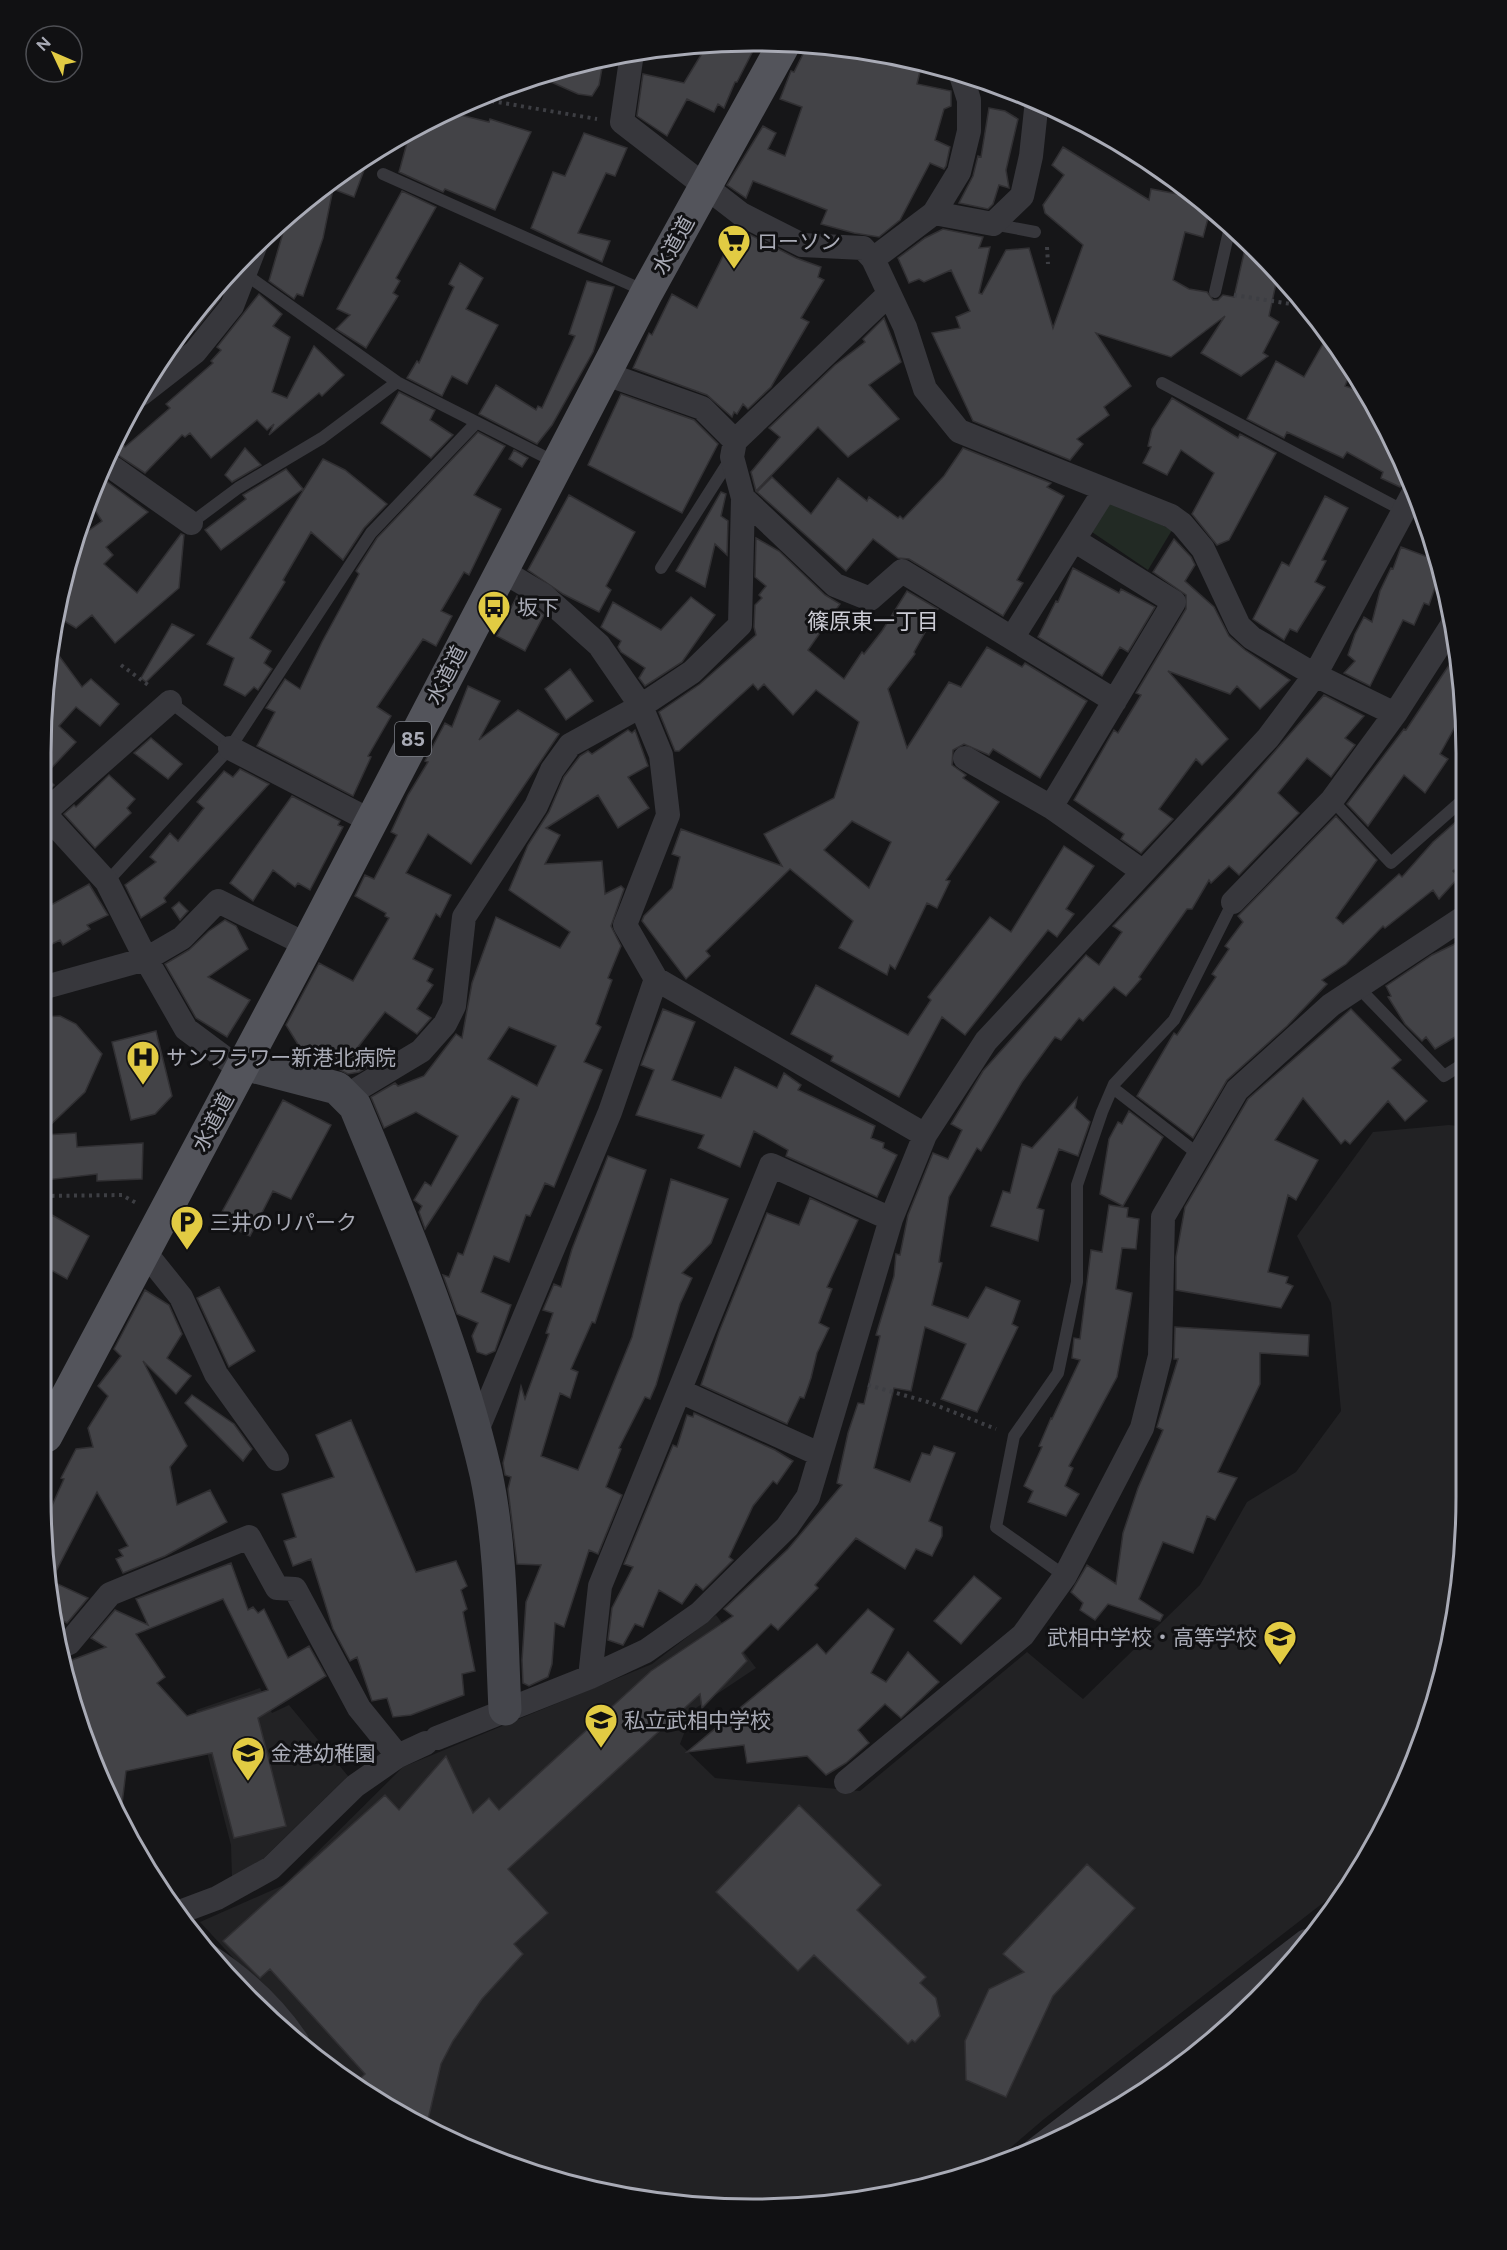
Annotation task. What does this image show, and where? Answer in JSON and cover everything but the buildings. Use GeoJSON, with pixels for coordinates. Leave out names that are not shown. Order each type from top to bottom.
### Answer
{"type":"FeatureCollection","features":[{"type":"Feature","properties":{"kind":"main road","name":"水道道"},"geometry":{"type":"LineString","coordinates":[[51,1426],[307,945],[647,292],[780,52]]}},
{"type":"Feature","properties":{"kind":"street"},"geometry":{"type":"LineString","coordinates":[[630,62],[615,121],[741,214],[802,245],[863,248],[873,259],[905,327],[925,389],[959,430],[1172,516],[1182,524],[1203,549],[1239,626],[1252,638],[1316,675],[1395,714]]}},
{"type":"Feature","properties":{"kind":"street"},"geometry":{"type":"LineString","coordinates":[[873,259],[934,213],[959,172],[969,130],[969,100],[964,83]]}},
{"type":"Feature","properties":{"kind":"street"},"geometry":{"type":"LineString","coordinates":[[934,213],[993,224],[1022,196],[1031,156],[1035,110]]}},
{"type":"Feature","properties":{"kind":"street"},"geometry":{"type":"LineString","coordinates":[[158,381],[195,352],[232,306],[238,277]]}},
{"type":"Feature","properties":{"kind":"street"},"geometry":{"type":"LineString","coordinates":[[734,449],[889,294]]}},
{"type":"Feature","properties":{"kind":"street"},"geometry":{"type":"LineString","coordinates":[[346,1096],[421,1051],[445,1024],[454,1006],[464,917],[536,806],[552,770],[570,745],[641,706],[692,672],[740,625],[743,498],[734,449],[702,408],[606,374]]}},
{"type":"Feature","properties":{"kind":"street"},"geometry":{"type":"LineString","coordinates":[[112,467],[191,523]]}},
{"type":"Feature","properties":{"kind":"street"},"geometry":{"type":"LineString","coordinates":[[1012,638],[1105,490]]}},
{"type":"Feature","properties":{"kind":"street"},"geometry":{"type":"LineString","coordinates":[[743,498],[835,585],[870,599],[902,572],[1115,701]]}},
{"type":"Feature","properties":{"kind":"street"},"geometry":{"type":"LineString","coordinates":[[186,1910],[217,1898],[271,1868],[355,1786],[398,1756],[505,1709],[590,1677],[646,1651],[700,1613],[787,1527],[808,1497],[891,1219],[925,1135],[986,1041],[1268,738],[1316,675],[1409,501]]}},
{"type":"Feature","properties":{"kind":"street"},"geometry":{"type":"LineString","coordinates":[[1051,807],[1174,602],[1074,540]]}},
{"type":"Feature","properties":{"kind":"street"},"geometry":{"type":"LineString","coordinates":[[501,570],[543,595],[599,645],[641,706],[661,755],[668,815],[625,925],[656,979],[925,1135]]}},
{"type":"Feature","properties":{"kind":"street"},"geometry":{"type":"LineString","coordinates":[[1233,902],[1332,800],[1395,714],[1446,635]]}},
{"type":"Feature","properties":{"kind":"street"},"geometry":{"type":"LineString","coordinates":[[51,807],[170,702]]}},
{"type":"Feature","properties":{"kind":"street"},"geometry":{"type":"LineString","coordinates":[[230,748],[371,821]]}},
{"type":"Feature","properties":{"kind":"street"},"geometry":{"type":"LineString","coordinates":[[965,758],[1051,807],[1142,871]]}},
{"type":"Feature","properties":{"kind":"street"},"geometry":{"type":"LineString","coordinates":[[51,821],[107,882],[146,959],[186,1029],[242,1067],[337,1088],[355,1106],[394,1200],[456,1368],[486,1475],[498,1573],[505,1709]]}},
{"type":"Feature","properties":{"kind":"street"},"geometry":{"type":"LineString","coordinates":[[51,985],[146,959],[182,938],[218,901],[307,945]]}},
{"type":"Feature","properties":{"kind":"street"},"geometry":{"type":"LineString","coordinates":[[846,1782],[1023,1635],[1065,1576],[1142,1428],[1160,1356],[1163,1217],[1237,1090],[1331,1005],[1456,923]]}},
{"type":"Feature","properties":{"kind":"street"},"geometry":{"type":"LineString","coordinates":[[475,1435],[610,1112],[656,979]]}},
{"type":"Feature","properties":{"kind":"street"},"geometry":{"type":"LineString","coordinates":[[590,1677],[600,1586],[771,1165],[891,1219]]}},
{"type":"Feature","properties":{"kind":"street"},"geometry":{"type":"LineString","coordinates":[[144,1251],[181,1297],[216,1374],[277,1459]]}},
{"type":"Feature","properties":{"kind":"street"},"geometry":{"type":"LineString","coordinates":[[680,1391],[819,1454]]}},
{"type":"Feature","properties":{"kind":"street"},"geometry":{"type":"LineString","coordinates":[[67,1644],[110,1594],[249,1537],[278,1588],[295,1589],[359,1708],[398,1756]]}},
{"type":"Feature","properties":{"kind":"street"},"geometry":{"type":"LineString","coordinates":[[1066,2126],[1283,1959]]}},
{"type":"Feature","properties":{"kind":"lane"},"geometry":{"type":"LineString","coordinates":[[383,174],[647,292]]}},
{"type":"Feature","properties":{"kind":"lane"},"geometry":{"type":"LineString","coordinates":[[993,224],[1035,232]]}},
{"type":"Feature","properties":{"kind":"lane"},"geometry":{"type":"LineString","coordinates":[[1215,292],[1228,236]]}},
{"type":"Feature","properties":{"kind":"lane"},"geometry":{"type":"LineString","coordinates":[[242,273],[397,382],[558,463]]}},
{"type":"Feature","properties":{"kind":"lane"},"geometry":{"type":"LineString","coordinates":[[191,523],[238,488],[322,438],[397,382]]}},
{"type":"Feature","properties":{"kind":"lane"},"geometry":{"type":"LineString","coordinates":[[1162,383],[1404,511]]}},
{"type":"Feature","properties":{"kind":"lane"},"geometry":{"type":"LineString","coordinates":[[107,882],[230,748],[371,533],[476,423]]}},
{"type":"Feature","properties":{"kind":"lane"},"geometry":{"type":"LineString","coordinates":[[661,568],[734,449]]}},
{"type":"Feature","properties":{"kind":"lane"},"geometry":{"type":"LineString","coordinates":[[170,702],[230,748]]}},
{"type":"Feature","properties":{"kind":"lane"},"geometry":{"type":"LineString","coordinates":[[1332,800],[1391,863],[1456,807]]}},
{"type":"Feature","properties":{"kind":"lane"},"geometry":{"type":"LineString","coordinates":[[1065,1576],[996,1527],[1014,1436],[1058,1373],[1077,1282],[1077,1185],[1113,1088],[1174,1020],[1233,902]]}},
{"type":"Feature","properties":{"kind":"lane"},"geometry":{"type":"LineString","coordinates":[[1358,986],[1444,1076],[1456,1069]]}},
{"type":"Feature","properties":{"kind":"lane"},"geometry":{"type":"LineString","coordinates":[[1113,1088],[1198,1154]]}},
{"type":"Feature","properties":{"kind":"path"},"geometry":{"type":"LineString","coordinates":[[492,101],[615,121]]}},
{"type":"Feature","properties":{"kind":"path"},"geometry":{"type":"LineString","coordinates":[[1215,292],[1293,304]]}},
{"type":"Feature","properties":{"kind":"path"},"geometry":{"type":"LineString","coordinates":[[122,664],[170,702]]}},
{"type":"Feature","properties":{"kind":"path"},"geometry":{"type":"LineString","coordinates":[[51,1196],[122,1196],[163,1216]]}},
{"type":"Feature","properties":{"kind":"path"},"geometry":{"type":"LineString","coordinates":[[844,1378],[928,1402],[1014,1436]]}},
{"type":"Feature","properties":{"kind":"shaded area"},"geometry":{"type":"Polygon","coordinates":[[[1111,501],[1172,530],[1148,570],[1092,532],[1111,501]]]}},
{"type":"Feature","properties":{"kind":"shaded area","name":"武相中学校・高等学校"},"geometry":{"type":"Polygon","coordinates":[[[1456,1126],[1454,1542],[1443,1634],[1419,1722],[1384,1807],[1362,1848],[1331,1897],[1044,2119],[1005,2152],[935,2175],[891,2186],[799,2197],[754,2199],[662,2193],[616,2186],[572,2175],[485,2146],[443,2127],[363,2081],[309,2040],[200,1922],[284,1885],[403,1767],[652,1664],[716,1615],[756,1668],[693,1710],[680,1744],[715,1778],[860,1791],[1027,1652],[1083,1699],[1200,1585],[1247,1502],[1296,1472],[1341,1411],[1331,1303],[1297,1236],[1373,1132],[1456,1126]]]}},
{"type":"Feature","properties":{"kind":"shaded area"},"geometry":{"type":"Polygon","coordinates":[[[260,1688],[272,1713],[289,1705],[348,1776],[263,1859],[232,1878],[231,1845],[196,1710],[260,1688]]]}},
{"type":"Feature","properties":{"kind":"place","name":"ローソン"},"geometry":{"type":"Point","coordinates":[734,270]}},
{"type":"Feature","properties":{"kind":"place","name":"坂下"},"geometry":{"type":"Point","coordinates":[494,636]}},
{"type":"Feature","properties":{"kind":"place","name":"サンフラワー新港北病院"},"geometry":{"type":"Point","coordinates":[143,1086]}},
{"type":"Feature","properties":{"kind":"place","name":"三井のリパーク"},"geometry":{"type":"Point","coordinates":[187,1251]}},
{"type":"Feature","properties":{"kind":"place","name":"武相中学校・高等学校"},"geometry":{"type":"Point","coordinates":[1280,1666]}},
{"type":"Feature","properties":{"kind":"place","name":"私立武相中学校"},"geometry":{"type":"Point","coordinates":[601,1749]}},
{"type":"Feature","properties":{"kind":"place","name":"金港幼稚園"},"geometry":{"type":"Point","coordinates":[248,1782]}},
{"type":"Feature","properties":{"kind":"district","name":"篠原東一丁目"},"geometry":{"type":"Point","coordinates":[873,621]}}]}
